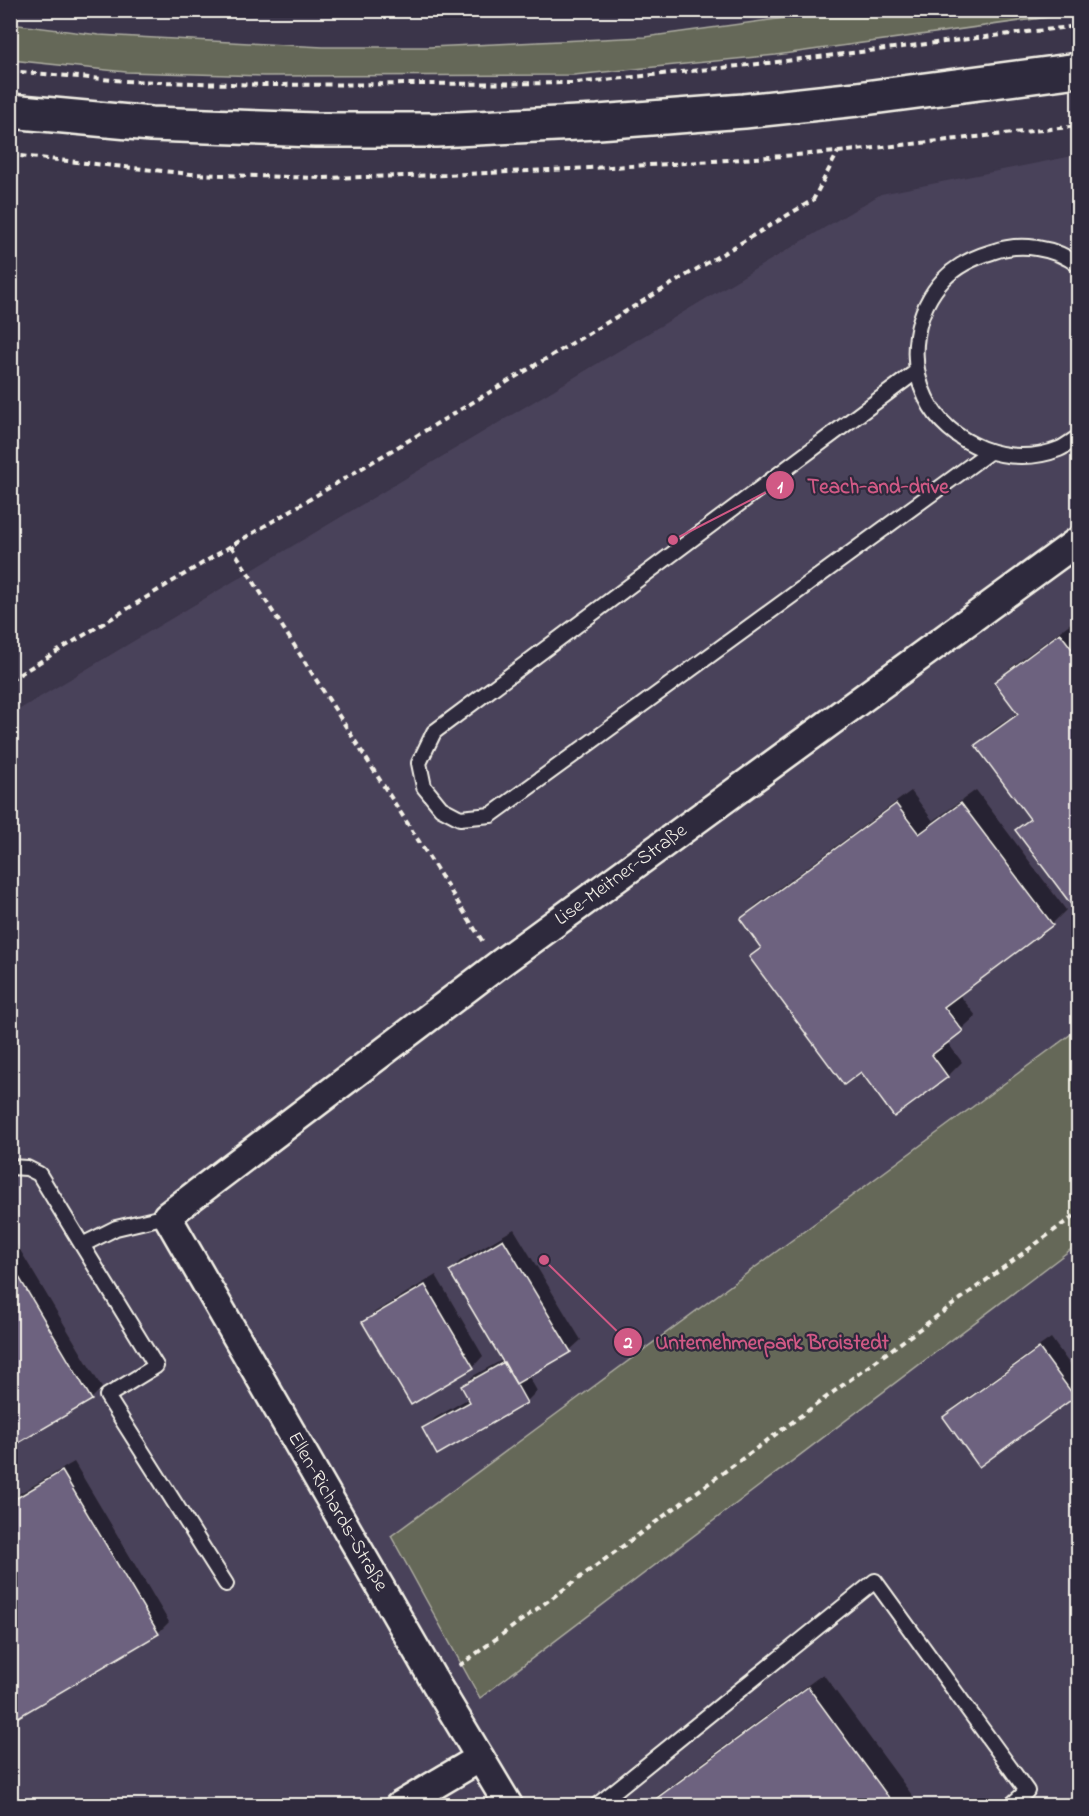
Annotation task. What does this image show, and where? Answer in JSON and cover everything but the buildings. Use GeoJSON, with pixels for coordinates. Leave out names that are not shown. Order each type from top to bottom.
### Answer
{"type":"FeatureCollection","features":[{"type":"Feature","properties":{"kind":"main road"},"geometry":{"type":"LineString","coordinates":[[10,111],[151,124],[315,130],[436,130],[598,122],[744,111],[857,99],[1078,70]]}},
{"type":"Feature","properties":{"kind":"street","name":"Lise-Meitner-Straße"},"geometry":{"type":"LineString","coordinates":[[167,1216],[498,965],[1078,541]]}},
{"type":"Feature","properties":{"kind":"street","name":"Ellen-Richards-Straße"},"geometry":{"type":"LineString","coordinates":[[167,1216],[436,1684],[509,1806]]}},
{"type":"Feature","properties":{"kind":"street"},"geometry":{"type":"LineString","coordinates":[[399,1806],[480,1758]]}},
{"type":"Feature","properties":{"kind":"lane"},"geometry":{"type":"LineString","coordinates":[[1078,265],[1070,258],[1038,247],[1004,248],[972,258],[945,278],[926,305],[915,337],[917,371],[926,398],[942,422],[963,440],[989,452],[1024,456],[1058,449],[1078,437]]}},
{"type":"Feature","properties":{"kind":"lane"},"geometry":{"type":"LineString","coordinates":[[917,371],[434,732],[419,763],[424,787],[441,808],[460,818],[491,815],[989,452]]}},
{"type":"Feature","properties":{"kind":"lane"},"geometry":{"type":"LineString","coordinates":[[10,1167],[27,1168],[39,1174],[156,1366],[107,1396],[226,1584]]}},
{"type":"Feature","properties":{"kind":"lane"},"geometry":{"type":"LineString","coordinates":[[82,1245],[116,1228],[167,1216]]}},
{"type":"Feature","properties":{"kind":"lane"},"geometry":{"type":"LineString","coordinates":[[596,1806],[875,1581],[1027,1791],[1010,1806]]}},
{"type":"Feature","properties":{"kind":"path"},"geometry":{"type":"LineString","coordinates":[[10,71],[125,81],[265,85],[576,83],[777,62],[1078,26]]}},
{"type":"Feature","properties":{"kind":"path"},"geometry":{"type":"LineString","coordinates":[[10,155],[191,174],[319,178],[445,175],[636,166],[838,152],[1078,126]]}},
{"type":"Feature","properties":{"kind":"path"},"geometry":{"type":"LineString","coordinates":[[10,680],[813,200],[838,152]]}},
{"type":"Feature","properties":{"kind":"path"},"geometry":{"type":"LineString","coordinates":[[231,546],[498,965]]}},
{"type":"Feature","properties":{"kind":"path"},"geometry":{"type":"LineString","coordinates":[[436,1684],[1078,1213]]}},
{"type":"Feature","properties":{"kind":"shaded area"},"geometry":{"type":"Polygon","coordinates":[[[1078,155],[1078,1805],[11,1805],[10,715],[881,194],[1078,155]]]}},
{"type":"Feature","properties":{"kind":"green space"},"geometry":{"type":"Polygon","coordinates":[[[1078,10],[1078,13],[776,55],[574,75],[264,76],[126,72],[11,60],[11,24],[99,35],[323,47],[429,47],[645,37],[836,11],[1078,10]]]}},
{"type":"Feature","properties":{"kind":"green space"},"geometry":{"type":"Polygon","coordinates":[[[1078,1029],[1078,1244],[480,1698],[391,1536],[1078,1029]]]}},
{"type":"Feature","properties":{"kind":"place","name":"Teach-and-drive"},"geometry":{"type":"Point","coordinates":[673,540]}},
{"type":"Feature","properties":{"kind":"place","name":"Unternehmerpark Broistedt"},"geometry":{"type":"Point","coordinates":[544,1260]}}]}
